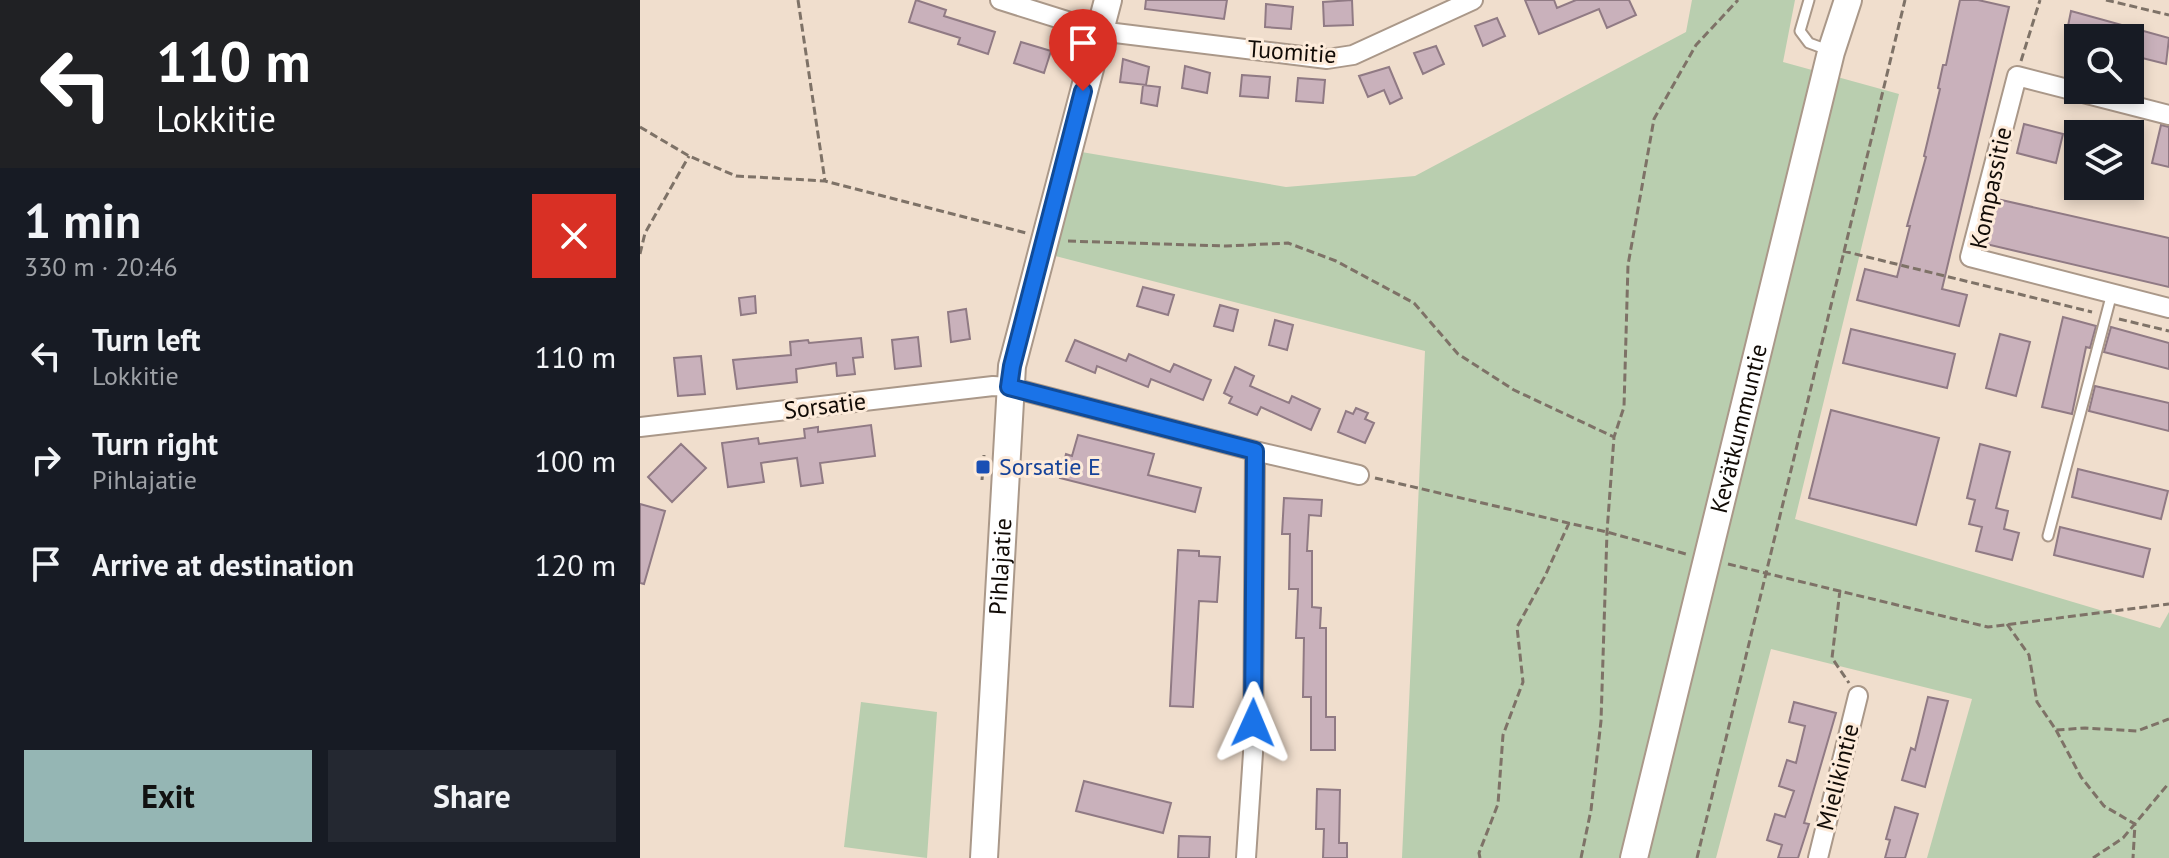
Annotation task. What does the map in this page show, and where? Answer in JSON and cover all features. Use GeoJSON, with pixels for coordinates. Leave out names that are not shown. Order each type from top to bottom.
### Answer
{"type":"FeatureCollection","features":[{"type":"Feature","properties":{"kind":"street","name":"Tuomitie"},"geometry":{"type":"LineString","coordinates":[[1000,0],[1099,31],[1327,59],[1353,55],[1473,0]]}},
{"type":"Feature","properties":{"kind":"street","name":"Pihlajatie"},"geometry":{"type":"LineString","coordinates":[[984,858],[1012,366],[1108,0]]}},
{"type":"Feature","properties":{"kind":"street","name":"Kevätkummuntie"},"geometry":{"type":"LineString","coordinates":[[1634,858],[1831,52],[1848,0]]}},
{"type":"Feature","properties":{"kind":"street"},"geometry":{"type":"LineString","coordinates":[[2017,76],[2169,115]]}},
{"type":"Feature","properties":{"kind":"street","name":"Kompassitie"},"geometry":{"type":"LineString","coordinates":[[2017,76],[1970,257],[2169,308]]}},
{"type":"Feature","properties":{"kind":"street","name":"Sorsatie"},"geometry":{"type":"LineString","coordinates":[[641,429],[977,388],[1009,387],[1359,475]]}},
{"type":"Feature","properties":{"kind":"street"},"geometry":{"type":"LineString","coordinates":[[1246,858],[1253,753],[1255,451]]}},
{"type":"Feature","properties":{"kind":"street","name":"Mielikintie"},"geometry":{"type":"LineString","coordinates":[[1818,858],[1858,696]]}},
{"type":"Feature","properties":{"kind":"lane"},"geometry":{"type":"LineString","coordinates":[[1809,0],[1800,31],[1809,43],[1831,52]]}},
{"type":"Feature","properties":{"kind":"lane"},"geometry":{"type":"LineString","coordinates":[[2048,536],[2112,293]]}},
{"type":"Feature","properties":{"kind":"path"},"geometry":{"type":"LineString","coordinates":[[798,0],[825,181]]}},
{"type":"Feature","properties":{"kind":"path"},"geometry":{"type":"LineString","coordinates":[[1581,858],[1591,810],[1601,721],[1607,532],[1614,437],[1624,407],[1628,265],[1654,119],[1696,45],[1738,0]]}},
{"type":"Feature","properties":{"kind":"path"},"geometry":{"type":"LineString","coordinates":[[1697,858],[1905,0]]}},
{"type":"Feature","properties":{"kind":"path"},"geometry":{"type":"LineString","coordinates":[[2017,76],[2040,0]]}},
{"type":"Feature","properties":{"kind":"path"},"geometry":{"type":"LineString","coordinates":[[2106,0],[2169,15]]}},
{"type":"Feature","properties":{"kind":"path"},"geometry":{"type":"LineString","coordinates":[[640,127],[689,156],[736,176],[825,181],[1044,240],[1226,246],[1288,243],[1336,261],[1414,303],[1458,354],[1514,390],[1614,437]]}},
{"type":"Feature","properties":{"kind":"path"},"geometry":{"type":"LineString","coordinates":[[640,254],[645,233],[689,156]]}},
{"type":"Feature","properties":{"kind":"path"},"geometry":{"type":"LineString","coordinates":[[1843,251],[2169,331]]}},
{"type":"Feature","properties":{"kind":"path"},"geometry":{"type":"LineString","coordinates":[[1359,475],[1607,532],[1708,560],[1765,571],[1988,627],[2169,604]]}},
{"type":"Feature","properties":{"kind":"path"},"geometry":{"type":"LineString","coordinates":[[1480,858],[1479,853],[1498,804],[1503,735],[1523,682],[1517,627],[1569,523]]}},
{"type":"Feature","properties":{"kind":"path"},"geometry":{"type":"LineString","coordinates":[[1840,590],[1832,658],[1858,696]]}},
{"type":"Feature","properties":{"kind":"path"},"geometry":{"type":"LineString","coordinates":[[2007,624],[2029,655],[2037,702],[2081,777],[2104,806],[2135,824]]}},
{"type":"Feature","properties":{"kind":"path"},"geometry":{"type":"LineString","coordinates":[[2056,730],[2137,731],[2169,719]]}},
{"type":"Feature","properties":{"kind":"path"},"geometry":{"type":"LineString","coordinates":[[2093,858],[2123,838],[2169,783]]}},
{"type":"Feature","properties":{"kind":"path"},"geometry":{"type":"LineString","coordinates":[[2133,858],[2135,824]]}},
{"type":"Feature","properties":{"kind":"green space"},"geometry":{"type":"Polygon","coordinates":[[[1692,0],[1795,0],[1783,62],[1899,94],[1795,519],[2160,628],[2169,612],[2169,858],[1927,858],[1972,699],[1771,649],[1716,858],[1402,858],[1425,351],[1032,250],[1058,148],[1286,187],[1415,176],[1686,32],[1692,0]]]}},
{"type":"Feature","properties":{"kind":"green space"},"geometry":{"type":"Polygon","coordinates":[[[861,702],[937,712],[927,858],[844,847],[861,702]]]}},
{"type":"Feature","properties":{"kind":"building"},"geometry":{"type":"Polygon","coordinates":[[[916,0],[946,10],[944,16],[995,32],[988,54],[958,44],[960,38],[909,22],[916,0]]]}},
{"type":"Feature","properties":{"kind":"building"},"geometry":{"type":"Polygon","coordinates":[[[1146,0],[1227,0],[1224,19],[1145,9],[1146,0]]]}},
{"type":"Feature","properties":{"kind":"building"},"geometry":{"type":"Polygon","coordinates":[[[1352,0],[1353,25],[1324,26],[1323,2],[1352,0]]]}},
{"type":"Feature","properties":{"kind":"building"},"geometry":{"type":"Polygon","coordinates":[[[1525,0],[1554,0],[1557,8],[1576,0],[1629,0],[1636,15],[1607,28],[1599,9],[1539,34],[1525,0]]]}},
{"type":"Feature","properties":{"kind":"building"},"geometry":{"type":"Polygon","coordinates":[[[1960,0],[1978,0],[2009,7],[1942,289],[1967,295],[1959,326],[1857,300],[1865,269],[1897,277],[1960,0]]]}},
{"type":"Feature","properties":{"kind":"building"},"geometry":{"type":"Polygon","coordinates":[[[1266,4],[1293,7],[1291,29],[1265,27],[1266,4]]]}},
{"type":"Feature","properties":{"kind":"building"},"geometry":{"type":"Polygon","coordinates":[[[2071,11],[2118,24],[2068,24],[2071,11]]]}},
{"type":"Feature","properties":{"kind":"building"},"geometry":{"type":"Polygon","coordinates":[[[1497,18],[1505,36],[1483,46],[1475,26],[1497,18]]]}},
{"type":"Feature","properties":{"kind":"building"},"geometry":{"type":"Polygon","coordinates":[[[2144,31],[2169,38],[2166,64],[2144,58],[2144,31]]]}},
{"type":"Feature","properties":{"kind":"building"},"geometry":{"type":"Polygon","coordinates":[[[1021,42],[1051,51],[1044,73],[1014,63],[1021,42]]]}},
{"type":"Feature","properties":{"kind":"building"},"geometry":{"type":"Polygon","coordinates":[[[1436,46],[1444,64],[1423,74],[1414,53],[1436,46]]]}},
{"type":"Feature","properties":{"kind":"building"},"geometry":{"type":"Polygon","coordinates":[[[1123,59],[1149,67],[1146,85],[1120,82],[1123,59]]]}},
{"type":"Feature","properties":{"kind":"building"},"geometry":{"type":"Polygon","coordinates":[[[1185,66],[1210,73],[1207,93],[1182,88],[1185,66]]]}},
{"type":"Feature","properties":{"kind":"building"},"geometry":{"type":"Polygon","coordinates":[[[1389,67],[1402,98],[1390,104],[1384,90],[1368,97],[1359,76],[1389,67]]]}},
{"type":"Feature","properties":{"kind":"building"},"geometry":{"type":"Polygon","coordinates":[[[1242,75],[1270,77],[1268,98],[1240,96],[1242,75]]]}},
{"type":"Feature","properties":{"kind":"building"},"geometry":{"type":"Polygon","coordinates":[[[1298,78],[1325,80],[1323,103],[1296,101],[1298,78]]]}},
{"type":"Feature","properties":{"kind":"building"},"geometry":{"type":"Polygon","coordinates":[[[1143,85],[1160,87],[1157,106],[1141,103],[1143,85]]]}},
{"type":"Feature","properties":{"kind":"building"},"geometry":{"type":"Polygon","coordinates":[[[2024,124],[2063,134],[2056,163],[2017,153],[2024,124]]]}},
{"type":"Feature","properties":{"kind":"building"},"geometry":{"type":"Polygon","coordinates":[[[2161,125],[2169,127],[2169,167],[2152,163],[2161,125]]]}},
{"type":"Feature","properties":{"kind":"building"},"geometry":{"type":"Polygon","coordinates":[[[1997,199],[2169,238],[2169,287],[1986,244],[1997,199]]]}},
{"type":"Feature","properties":{"kind":"building"},"geometry":{"type":"Polygon","coordinates":[[[1143,287],[1174,295],[1168,315],[1137,306],[1143,287]]]}},
{"type":"Feature","properties":{"kind":"building"},"geometry":{"type":"Polygon","coordinates":[[[755,296],[756,313],[741,315],[739,298],[755,296]]]}},
{"type":"Feature","properties":{"kind":"building"},"geometry":{"type":"Polygon","coordinates":[[[1220,305],[1238,310],[1233,331],[1214,326],[1220,305]]]}},
{"type":"Feature","properties":{"kind":"building"},"geometry":{"type":"Polygon","coordinates":[[[966,309],[970,339],[951,342],[948,312],[966,309]]]}},
{"type":"Feature","properties":{"kind":"building"},"geometry":{"type":"Polygon","coordinates":[[[2063,317],[2096,326],[2090,348],[2086,347],[2072,414],[2042,407],[2063,317]]]}},
{"type":"Feature","properties":{"kind":"building"},"geometry":{"type":"Polygon","coordinates":[[[1275,320],[1293,325],[1287,350],[1269,345],[1275,320]]]}},
{"type":"Feature","properties":{"kind":"building"},"geometry":{"type":"Polygon","coordinates":[[[2111,327],[2169,343],[2169,369],[2104,352],[2111,327]]]}},
{"type":"Feature","properties":{"kind":"building"},"geometry":{"type":"Polygon","coordinates":[[[1851,329],[1955,354],[1947,388],[1843,363],[1851,329]]]}},
{"type":"Feature","properties":{"kind":"building"},"geometry":{"type":"Polygon","coordinates":[[[2000,334],[2030,342],[2016,396],[1986,388],[2000,334]]]}},
{"type":"Feature","properties":{"kind":"building"},"geometry":{"type":"Polygon","coordinates":[[[918,337],[921,366],[895,369],[892,340],[918,337]]]}},
{"type":"Feature","properties":{"kind":"building"},"geometry":{"type":"Polygon","coordinates":[[[861,338],[863,357],[853,358],[855,374],[837,376],[836,363],[796,369],[797,382],[737,389],[733,360],[791,355],[790,342],[861,338]]]}},
{"type":"Feature","properties":{"kind":"building"},"geometry":{"type":"Polygon","coordinates":[[[1075,340],[1126,361],[1129,354],[1170,372],[1174,364],[1211,380],[1203,400],[1151,379],[1148,387],[1097,366],[1095,373],[1066,361],[1075,340]]]}},
{"type":"Feature","properties":{"kind":"building"},"geometry":{"type":"Polygon","coordinates":[[[701,356],[705,394],[678,396],[674,358],[701,356]]]}},
{"type":"Feature","properties":{"kind":"building"},"geometry":{"type":"Polygon","coordinates":[[[1235,367],[1254,376],[1250,386],[1289,403],[1292,396],[1320,409],[1311,430],[1261,407],[1257,415],[1229,403],[1232,397],[1224,393],[1235,367]]]}},
{"type":"Feature","properties":{"kind":"building"},"geometry":{"type":"Polygon","coordinates":[[[2095,386],[2169,403],[2169,431],[2089,411],[2095,386]]]}},
{"type":"Feature","properties":{"kind":"building"},"geometry":{"type":"Polygon","coordinates":[[[1356,408],[1368,413],[1365,419],[1374,423],[1365,443],[1338,432],[1346,411],[1353,414],[1356,408]]]}},
{"type":"Feature","properties":{"kind":"building"},"geometry":{"type":"Polygon","coordinates":[[[1831,410],[1939,438],[1916,525],[1809,498],[1831,410]]]}},
{"type":"Feature","properties":{"kind":"building"},"geometry":{"type":"Polygon","coordinates":[[[871,425],[875,456],[820,463],[823,483],[801,486],[797,458],[761,463],[764,482],[728,487],[722,443],[758,438],[759,444],[805,438],[804,429],[818,427],[818,432],[871,425]]]}},
{"type":"Feature","properties":{"kind":"building"},"geometry":{"type":"Polygon","coordinates":[[[1078,435],[1154,454],[1148,475],[1201,488],[1195,512],[1060,478],[1066,454],[1072,456],[1078,435]]]}},
{"type":"Feature","properties":{"kind":"building"},"geometry":{"type":"Polygon","coordinates":[[[681,444],[706,468],[672,502],[648,477],[681,444]]]}},
{"type":"Feature","properties":{"kind":"building"},"geometry":{"type":"Polygon","coordinates":[[[1980,444],[2010,452],[1996,508],[2008,511],[2004,529],[2019,533],[2012,560],[1976,551],[1982,527],[1969,524],[1975,500],[1967,498],[1980,444]]]}},
{"type":"Feature","properties":{"kind":"building"},"geometry":{"type":"Polygon","coordinates":[[[2078,469],[2168,491],[2161,519],[2072,497],[2078,469]]]}},
{"type":"Feature","properties":{"kind":"building"},"geometry":{"type":"Polygon","coordinates":[[[1284,498],[1322,500],[1321,516],[1309,515],[1307,551],[1312,551],[1312,607],[1321,608],[1320,628],[1326,628],[1326,717],[1335,717],[1335,750],[1311,750],[1311,697],[1303,697],[1304,638],[1296,638],[1298,589],[1289,589],[1290,534],[1282,534],[1284,498]]]}},
{"type":"Feature","properties":{"kind":"building"},"geometry":{"type":"Polygon","coordinates":[[[640,504],[665,511],[644,584],[640,583],[640,504]]]}},
{"type":"Feature","properties":{"kind":"building"},"geometry":{"type":"Polygon","coordinates":[[[2060,527],[2150,549],[2143,577],[2054,555],[2060,527]]]}},
{"type":"Feature","properties":{"kind":"building"},"geometry":{"type":"Polygon","coordinates":[[[1178,550],[1199,551],[1199,556],[1220,557],[1217,602],[1199,601],[1193,707],[1170,706],[1178,550]]]}},
{"type":"Feature","properties":{"kind":"building"},"geometry":{"type":"Polygon","coordinates":[[[1928,697],[1948,701],[1925,787],[1902,780],[1911,748],[1915,750],[1928,697]]]}},
{"type":"Feature","properties":{"kind":"building"},"geometry":{"type":"Polygon","coordinates":[[[1794,702],[1836,713],[1804,823],[1809,824],[1798,858],[1778,858],[1782,845],[1767,840],[1775,814],[1785,817],[1794,791],[1779,786],[1787,760],[1796,763],[1805,726],[1789,722],[1794,702]]]}},
{"type":"Feature","properties":{"kind":"building"},"geometry":{"type":"Polygon","coordinates":[[[1084,781],[1171,803],[1163,833],[1076,811],[1084,781]]]}},
{"type":"Feature","properties":{"kind":"building"},"geometry":{"type":"Polygon","coordinates":[[[1317,789],[1340,790],[1339,843],[1347,843],[1347,858],[1323,858],[1324,829],[1316,829],[1317,789]]]}},
{"type":"Feature","properties":{"kind":"building"},"geometry":{"type":"Polygon","coordinates":[[[1895,807],[1918,814],[1905,858],[1885,858],[1890,840],[1886,839],[1895,807]]]}},
{"type":"Feature","properties":{"kind":"building"},"geometry":{"type":"Polygon","coordinates":[[[1179,836],[1210,837],[1209,858],[1178,858],[1179,836]]]}},
{"type":"Feature","properties":{"kind":"place","name":"Sorsatie E"},"geometry":{"type":"Point","coordinates":[983,467]}},
{"type":"Feature","properties":{"kind":"route"},"geometry":{"type":"LineString","coordinates":[[1083,91],[1009,387],[1255,451],[1253,723]]}}]}
